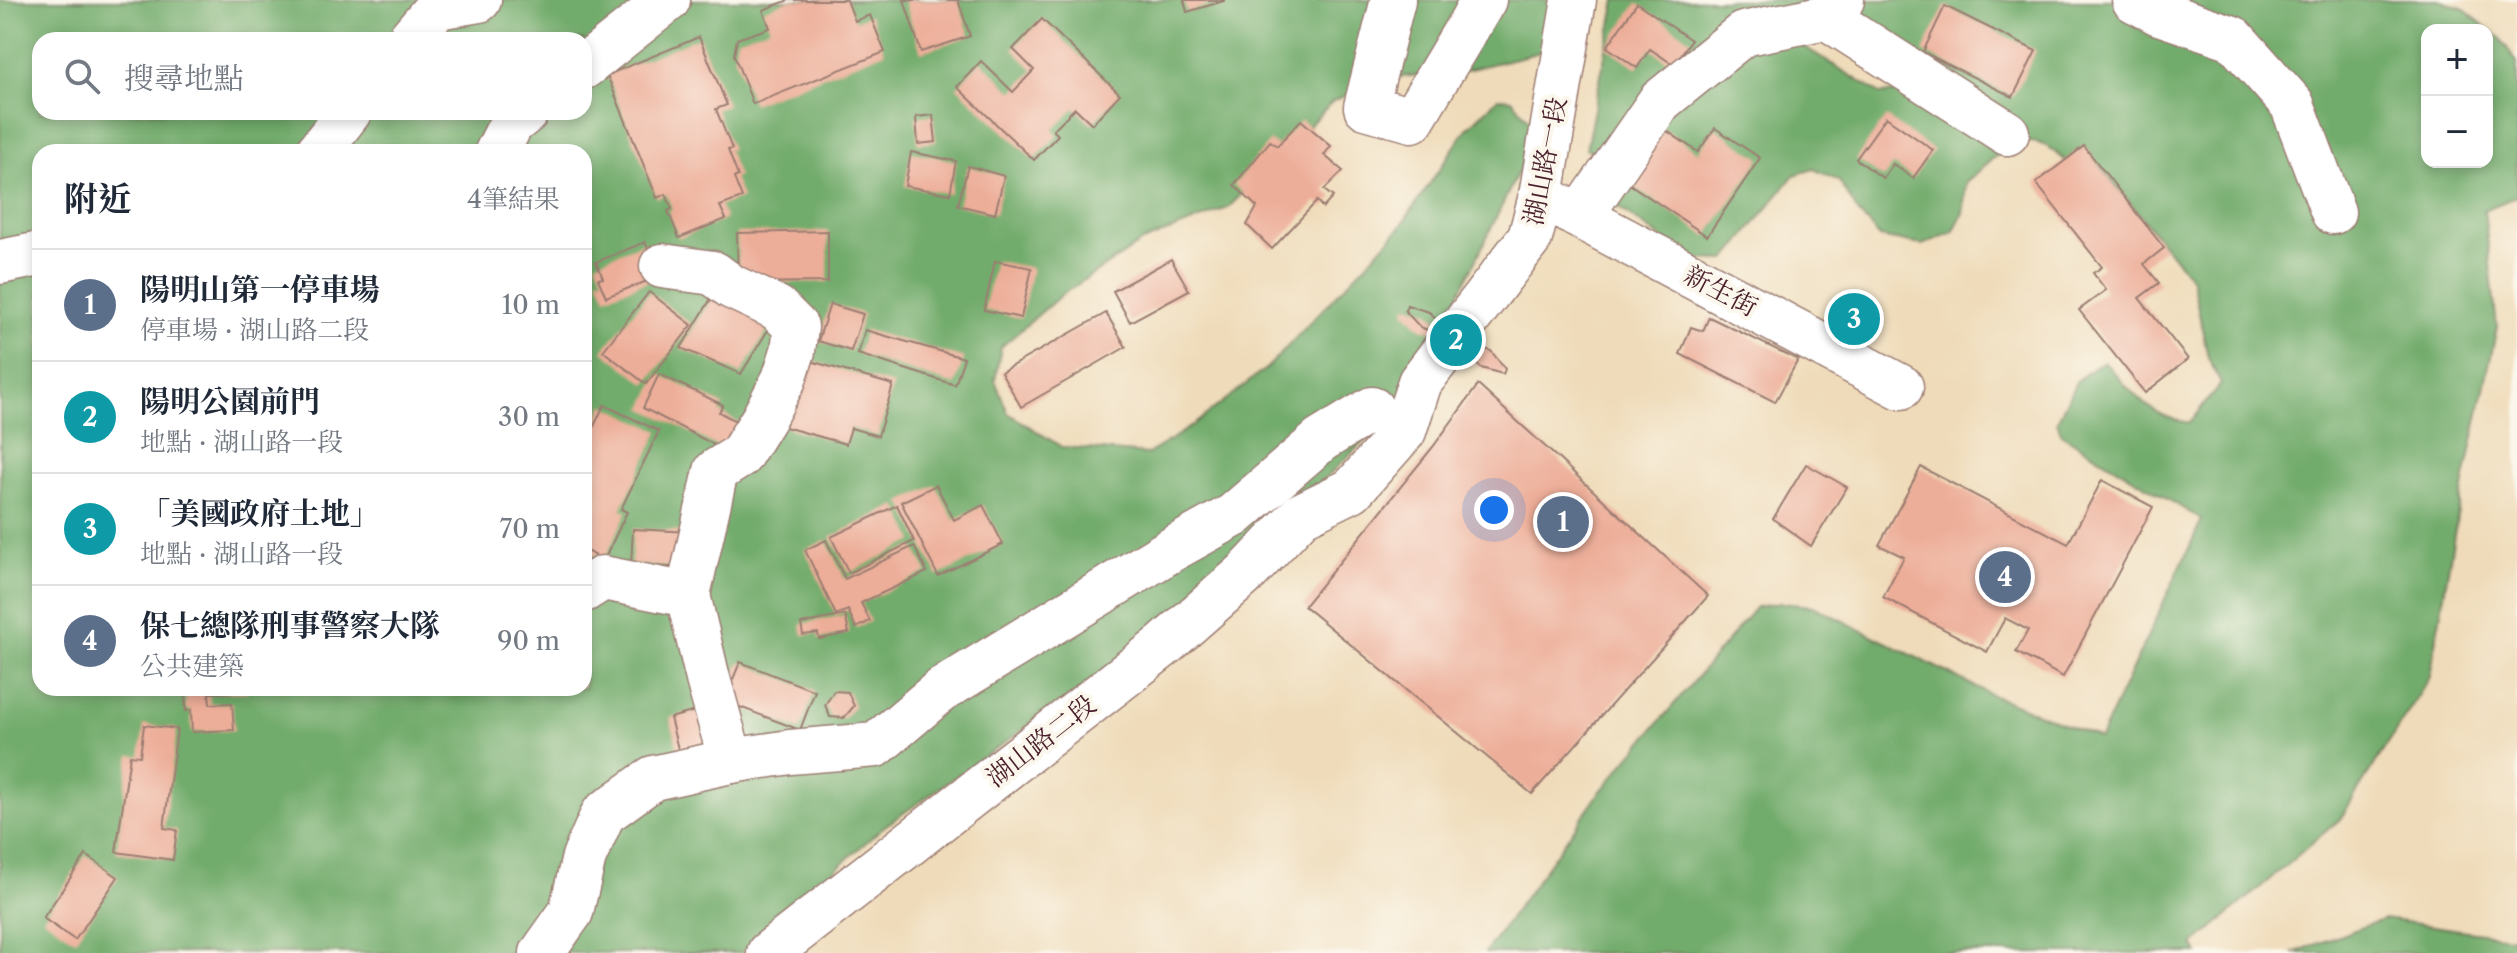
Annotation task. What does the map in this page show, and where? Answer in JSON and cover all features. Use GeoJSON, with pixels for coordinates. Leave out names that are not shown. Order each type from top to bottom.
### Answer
{"type":"FeatureCollection","features":[{"type":"Feature","properties":{"kind":"street"},"geometry":{"type":"LineString","coordinates":[[416,32],[437,7],[479,0]]}},
{"type":"Feature","properties":{"kind":"street"},"geometry":{"type":"LineString","coordinates":[[592,61],[668,0]]}},
{"type":"Feature","properties":{"kind":"street"},"geometry":{"type":"LineString","coordinates":[[1393,0],[1366,107],[1412,120],[1484,0]]}},
{"type":"Feature","properties":{"kind":"street","name":"湖山路一段"},"geometry":{"type":"LineString","coordinates":[[1420,382],[1530,238],[1541,196],[1574,0]]}},
{"type":"Feature","properties":{"kind":"street"},"geometry":{"type":"LineString","coordinates":[[2134,0],[2159,13],[2233,38],[2292,104],[2333,212]]}},
{"type":"Feature","properties":{"kind":"street"},"geometry":{"type":"LineString","coordinates":[[1580,217],[1660,101],[1743,34],[1834,9],[2007,133]]}},
{"type":"Feature","properties":{"kind":"street"},"geometry":{"type":"LineString","coordinates":[[324,144],[343,120]]}},
{"type":"Feature","properties":{"kind":"street"},"geometry":{"type":"LineString","coordinates":[[501,144],[516,120]]}},
{"type":"Feature","properties":{"kind":"street","name":"新生街"},"geometry":{"type":"LineString","coordinates":[[1541,196],[1901,387]]}},
{"type":"Feature","properties":{"kind":"street"},"geometry":{"type":"LineString","coordinates":[[0,262],[32,256]]}},
{"type":"Feature","properties":{"kind":"street"},"geometry":{"type":"LineString","coordinates":[[662,266],[713,273],[732,287],[777,308],[796,327],[793,351],[784,379],[763,419],[740,456],[716,471],[688,595],[731,761]]}},
{"type":"Feature","properties":{"kind":"street","name":"湖山路二段"},"geometry":{"type":"LineString","coordinates":[[1301,515],[1323,463],[1384,396],[1420,382]]}},
{"type":"Feature","properties":{"kind":"street","name":"湖山路二段"},"geometry":{"type":"LineString","coordinates":[[769,953],[1164,645],[1246,573],[1301,515],[1352,490],[1404,431],[1420,382]]}},
{"type":"Feature","properties":{"kind":"street"},"geometry":{"type":"LineString","coordinates":[[542,953],[571,912],[584,857],[603,814],[653,778],[790,752],[876,745],[940,691],[1234,515],[1321,440],[1372,409]]}},
{"type":"Feature","properties":{"kind":"street"},"geometry":{"type":"LineString","coordinates":[[592,585],[603,578],[688,595]]}},
{"type":"Feature","properties":{"kind":"green space"},"geometry":{"type":"Polygon","coordinates":[[[0,0],[1558,0],[1545,51],[1458,72],[1387,78],[1333,101],[1228,208],[1142,242],[1060,296],[1001,347],[995,380],[1008,413],[1062,447],[1148,454],[1192,426],[1268,367],[1399,229],[1466,130],[1498,98],[1512,99],[1530,122],[1530,147],[1400,407],[1210,588],[1113,667],[882,828],[741,953],[0,953],[0,0]]]}},
{"type":"Feature","properties":{"kind":"green space"},"geometry":{"type":"Polygon","coordinates":[[[1616,0],[2441,0],[2462,8],[2482,24],[2421,24],[2421,168],[2493,168],[2493,32],[2500,38],[2517,62],[2517,196],[2484,210],[2497,327],[2457,517],[2430,677],[2340,819],[2193,945],[2198,953],[1485,953],[1601,791],[1756,607],[1780,603],[1813,606],[1994,696],[2100,738],[2202,520],[2061,434],[2057,421],[2077,380],[2104,361],[2141,401],[2162,415],[2189,423],[2221,384],[2208,358],[2192,279],[2084,147],[2066,161],[2047,146],[2033,142],[2011,146],[2001,152],[1966,183],[1963,213],[1953,232],[1922,245],[1880,237],[1859,214],[1839,181],[1814,169],[1794,175],[1726,260],[1690,259],[1608,200],[1606,188],[1662,111],[1703,73],[1747,41],[1776,35],[1800,44],[1880,94],[1897,93],[1909,85],[1913,62],[1845,13],[1823,11],[1738,28],[1664,86],[1614,151],[1586,149],[1616,0]]]}},
{"type":"Feature","properties":{"kind":"green space"},"geometry":{"type":"Polygon","coordinates":[[[2384,919],[2517,938],[2517,953],[2293,953],[2384,919]]]}},
{"type":"Feature","properties":{"kind":"building"},"geometry":{"type":"Polygon","coordinates":[[[789,0],[847,0],[855,21],[870,15],[885,52],[753,104],[734,55],[737,39],[770,28],[763,10],[789,0]]]}},
{"type":"Feature","properties":{"kind":"building"},"geometry":{"type":"Polygon","coordinates":[[[904,0],[958,0],[970,36],[921,52],[904,0]]]}},
{"type":"Feature","properties":{"kind":"building"},"geometry":{"type":"Polygon","coordinates":[[[1184,0],[1224,0],[1224,1],[1187,12],[1184,0]]]}},
{"type":"Feature","properties":{"kind":"building"},"geometry":{"type":"Polygon","coordinates":[[[1637,3],[1691,40],[1674,65],[1650,49],[1637,68],[1607,47],[1637,3]]]}},
{"type":"Feature","properties":{"kind":"building"},"geometry":{"type":"Polygon","coordinates":[[[1945,6],[2036,51],[2013,97],[1923,52],[1945,6]]]}},
{"type":"Feature","properties":{"kind":"building"},"geometry":{"type":"Polygon","coordinates":[[[1042,19],[1120,94],[1092,124],[1075,108],[1053,130],[1058,135],[1034,160],[957,87],[981,61],[1013,92],[1034,70],[1013,49],[1042,19]]]}},
{"type":"Feature","properties":{"kind":"building"},"geometry":{"type":"Polygon","coordinates":[[[699,37],[727,105],[716,109],[732,149],[728,150],[742,198],[720,206],[726,219],[679,238],[668,211],[672,209],[666,194],[657,198],[607,75],[699,37]]]}},
{"type":"Feature","properties":{"kind":"building"},"geometry":{"type":"Polygon","coordinates":[[[933,115],[936,142],[918,144],[916,117],[933,115]]]}},
{"type":"Feature","properties":{"kind":"building"},"geometry":{"type":"Polygon","coordinates":[[[1886,117],[1933,150],[1913,178],[1893,164],[1883,178],[1856,159],[1886,117]]]}},
{"type":"Feature","properties":{"kind":"building"},"geometry":{"type":"Polygon","coordinates":[[[1301,120],[1331,146],[1324,155],[1343,171],[1324,190],[1333,197],[1323,208],[1317,201],[1272,249],[1247,225],[1257,207],[1234,185],[1270,141],[1277,146],[1301,120]]]}},
{"type":"Feature","properties":{"kind":"building"},"geometry":{"type":"Polygon","coordinates":[[[1715,128],[1760,158],[1707,236],[1628,183],[1664,129],[1698,152],[1715,128]]]}},
{"type":"Feature","properties":{"kind":"building"},"geometry":{"type":"Polygon","coordinates":[[[2084,146],[2164,248],[2144,264],[2159,283],[2139,298],[2188,359],[2145,393],[2079,310],[2106,290],[2093,273],[2102,267],[2036,183],[2084,146]]]}},
{"type":"Feature","properties":{"kind":"building"},"geometry":{"type":"Polygon","coordinates":[[[911,152],[956,161],[950,194],[905,186],[911,152]]]}},
{"type":"Feature","properties":{"kind":"building"},"geometry":{"type":"Polygon","coordinates":[[[968,166],[1004,176],[995,214],[958,205],[968,166]]]}},
{"type":"Feature","properties":{"kind":"building"},"geometry":{"type":"Polygon","coordinates":[[[828,231],[828,282],[738,283],[737,233],[828,231]]]}},
{"type":"Feature","properties":{"kind":"building"},"geometry":{"type":"Polygon","coordinates":[[[645,242],[652,258],[650,280],[606,297],[598,279],[603,278],[596,262],[645,242]]]}},
{"type":"Feature","properties":{"kind":"building"},"geometry":{"type":"Polygon","coordinates":[[[1171,259],[1189,290],[1130,322],[1113,291],[1171,259]]]}},
{"type":"Feature","properties":{"kind":"building"},"geometry":{"type":"Polygon","coordinates":[[[995,261],[1032,268],[1021,318],[984,310],[995,261]]]}},
{"type":"Feature","properties":{"kind":"building"},"geometry":{"type":"Polygon","coordinates":[[[649,292],[692,325],[646,384],[603,351],[649,292]]]}},
{"type":"Feature","properties":{"kind":"building"},"geometry":{"type":"Polygon","coordinates":[[[714,294],[774,320],[741,374],[681,348],[714,294]]]}},
{"type":"Feature","properties":{"kind":"building"},"geometry":{"type":"Polygon","coordinates":[[[830,304],[863,314],[851,351],[818,341],[830,304]]]}},
{"type":"Feature","properties":{"kind":"building"},"geometry":{"type":"Polygon","coordinates":[[[1407,305],[1429,312],[1445,328],[1472,345],[1491,351],[1505,369],[1503,374],[1481,368],[1440,335],[1420,327],[1405,311],[1407,305]]]}},
{"type":"Feature","properties":{"kind":"building"},"geometry":{"type":"Polygon","coordinates":[[[1106,313],[1126,347],[1021,407],[1001,372],[1106,313]]]}},
{"type":"Feature","properties":{"kind":"building"},"geometry":{"type":"Polygon","coordinates":[[[1709,317],[1798,360],[1775,402],[1680,354],[1691,327],[1703,331],[1709,317]]]}},
{"type":"Feature","properties":{"kind":"building"},"geometry":{"type":"Polygon","coordinates":[[[865,330],[964,358],[955,385],[858,354],[865,330]]]}},
{"type":"Feature","properties":{"kind":"building"},"geometry":{"type":"Polygon","coordinates":[[[804,359],[893,385],[878,436],[851,428],[846,444],[785,427],[804,359]]]}},
{"type":"Feature","properties":{"kind":"building"},"geometry":{"type":"Polygon","coordinates":[[[659,374],[723,405],[719,412],[747,427],[732,454],[643,408],[659,374]]]}},
{"type":"Feature","properties":{"kind":"building"},"geometry":{"type":"Polygon","coordinates":[[[1478,385],[1708,596],[1532,794],[1304,606],[1433,447],[1478,385]]]}},
{"type":"Feature","properties":{"kind":"building"},"geometry":{"type":"Polygon","coordinates":[[[604,405],[659,431],[621,509],[627,512],[604,560],[592,554],[592,430],[604,405]]]}},
{"type":"Feature","properties":{"kind":"building"},"geometry":{"type":"Polygon","coordinates":[[[1806,464],[1847,487],[1811,546],[1773,519],[1806,464]]]}},
{"type":"Feature","properties":{"kind":"building"},"geometry":{"type":"Polygon","coordinates":[[[1921,467],[2068,544],[2102,480],[2153,507],[2063,677],[2016,652],[2028,630],[2005,618],[1987,652],[1883,597],[1904,557],[1879,545],[1921,467]]]}},
{"type":"Feature","properties":{"kind":"building"},"geometry":{"type":"Polygon","coordinates":[[[936,485],[954,520],[983,505],[1003,544],[938,576],[901,502],[936,485]]]}},
{"type":"Feature","properties":{"kind":"building"},"geometry":{"type":"Polygon","coordinates":[[[897,505],[914,541],[849,573],[831,537],[897,505]]]}},
{"type":"Feature","properties":{"kind":"building"},"geometry":{"type":"Polygon","coordinates":[[[633,529],[691,532],[690,568],[631,565],[633,529]]]}},
{"type":"Feature","properties":{"kind":"building"},"geometry":{"type":"Polygon","coordinates":[[[826,540],[845,579],[914,546],[927,572],[861,603],[870,621],[856,628],[848,610],[836,615],[805,550],[826,540]]]}},
{"type":"Feature","properties":{"kind":"building"},"geometry":{"type":"Polygon","coordinates":[[[845,615],[849,633],[819,639],[818,633],[803,635],[801,624],[845,615]]]}},
{"type":"Feature","properties":{"kind":"building"},"geometry":{"type":"Polygon","coordinates":[[[740,662],[815,691],[800,730],[724,701],[740,662]]]}},
{"type":"Feature","properties":{"kind":"building"},"geometry":{"type":"Polygon","coordinates":[[[834,691],[848,692],[854,706],[844,718],[830,717],[825,705],[834,691]]]}},
{"type":"Feature","properties":{"kind":"building"},"geometry":{"type":"Polygon","coordinates":[[[185,696],[209,696],[210,704],[232,703],[234,730],[192,732],[191,710],[186,711],[185,696]]]}},
{"type":"Feature","properties":{"kind":"building"},"geometry":{"type":"Polygon","coordinates":[[[699,710],[709,745],[679,753],[670,718],[699,710]]]}},
{"type":"Feature","properties":{"kind":"building"},"geometry":{"type":"Polygon","coordinates":[[[144,725],[177,729],[164,828],[177,830],[173,860],[116,852],[130,755],[140,756],[144,725]]]}},
{"type":"Feature","properties":{"kind":"building"},"geometry":{"type":"Polygon","coordinates":[[[86,855],[118,877],[75,940],[43,918],[86,855]]]}},
{"type":"Feature","properties":{"kind":"place","name":"「美國政府土地」"},"geometry":{"type":"Point","coordinates":[1854,319]}},
{"type":"Feature","properties":{"kind":"place","name":"陽明公園前門"},"geometry":{"type":"Point","coordinates":[1456,340]}},
{"type":"Feature","properties":{"kind":"place","name":"陽明山第一停車場"},"geometry":{"type":"Point","coordinates":[1563,522]}},
{"type":"Feature","properties":{"kind":"place","name":"保七總隊刑事警察大隊"},"geometry":{"type":"Point","coordinates":[2005,577]}}]}
